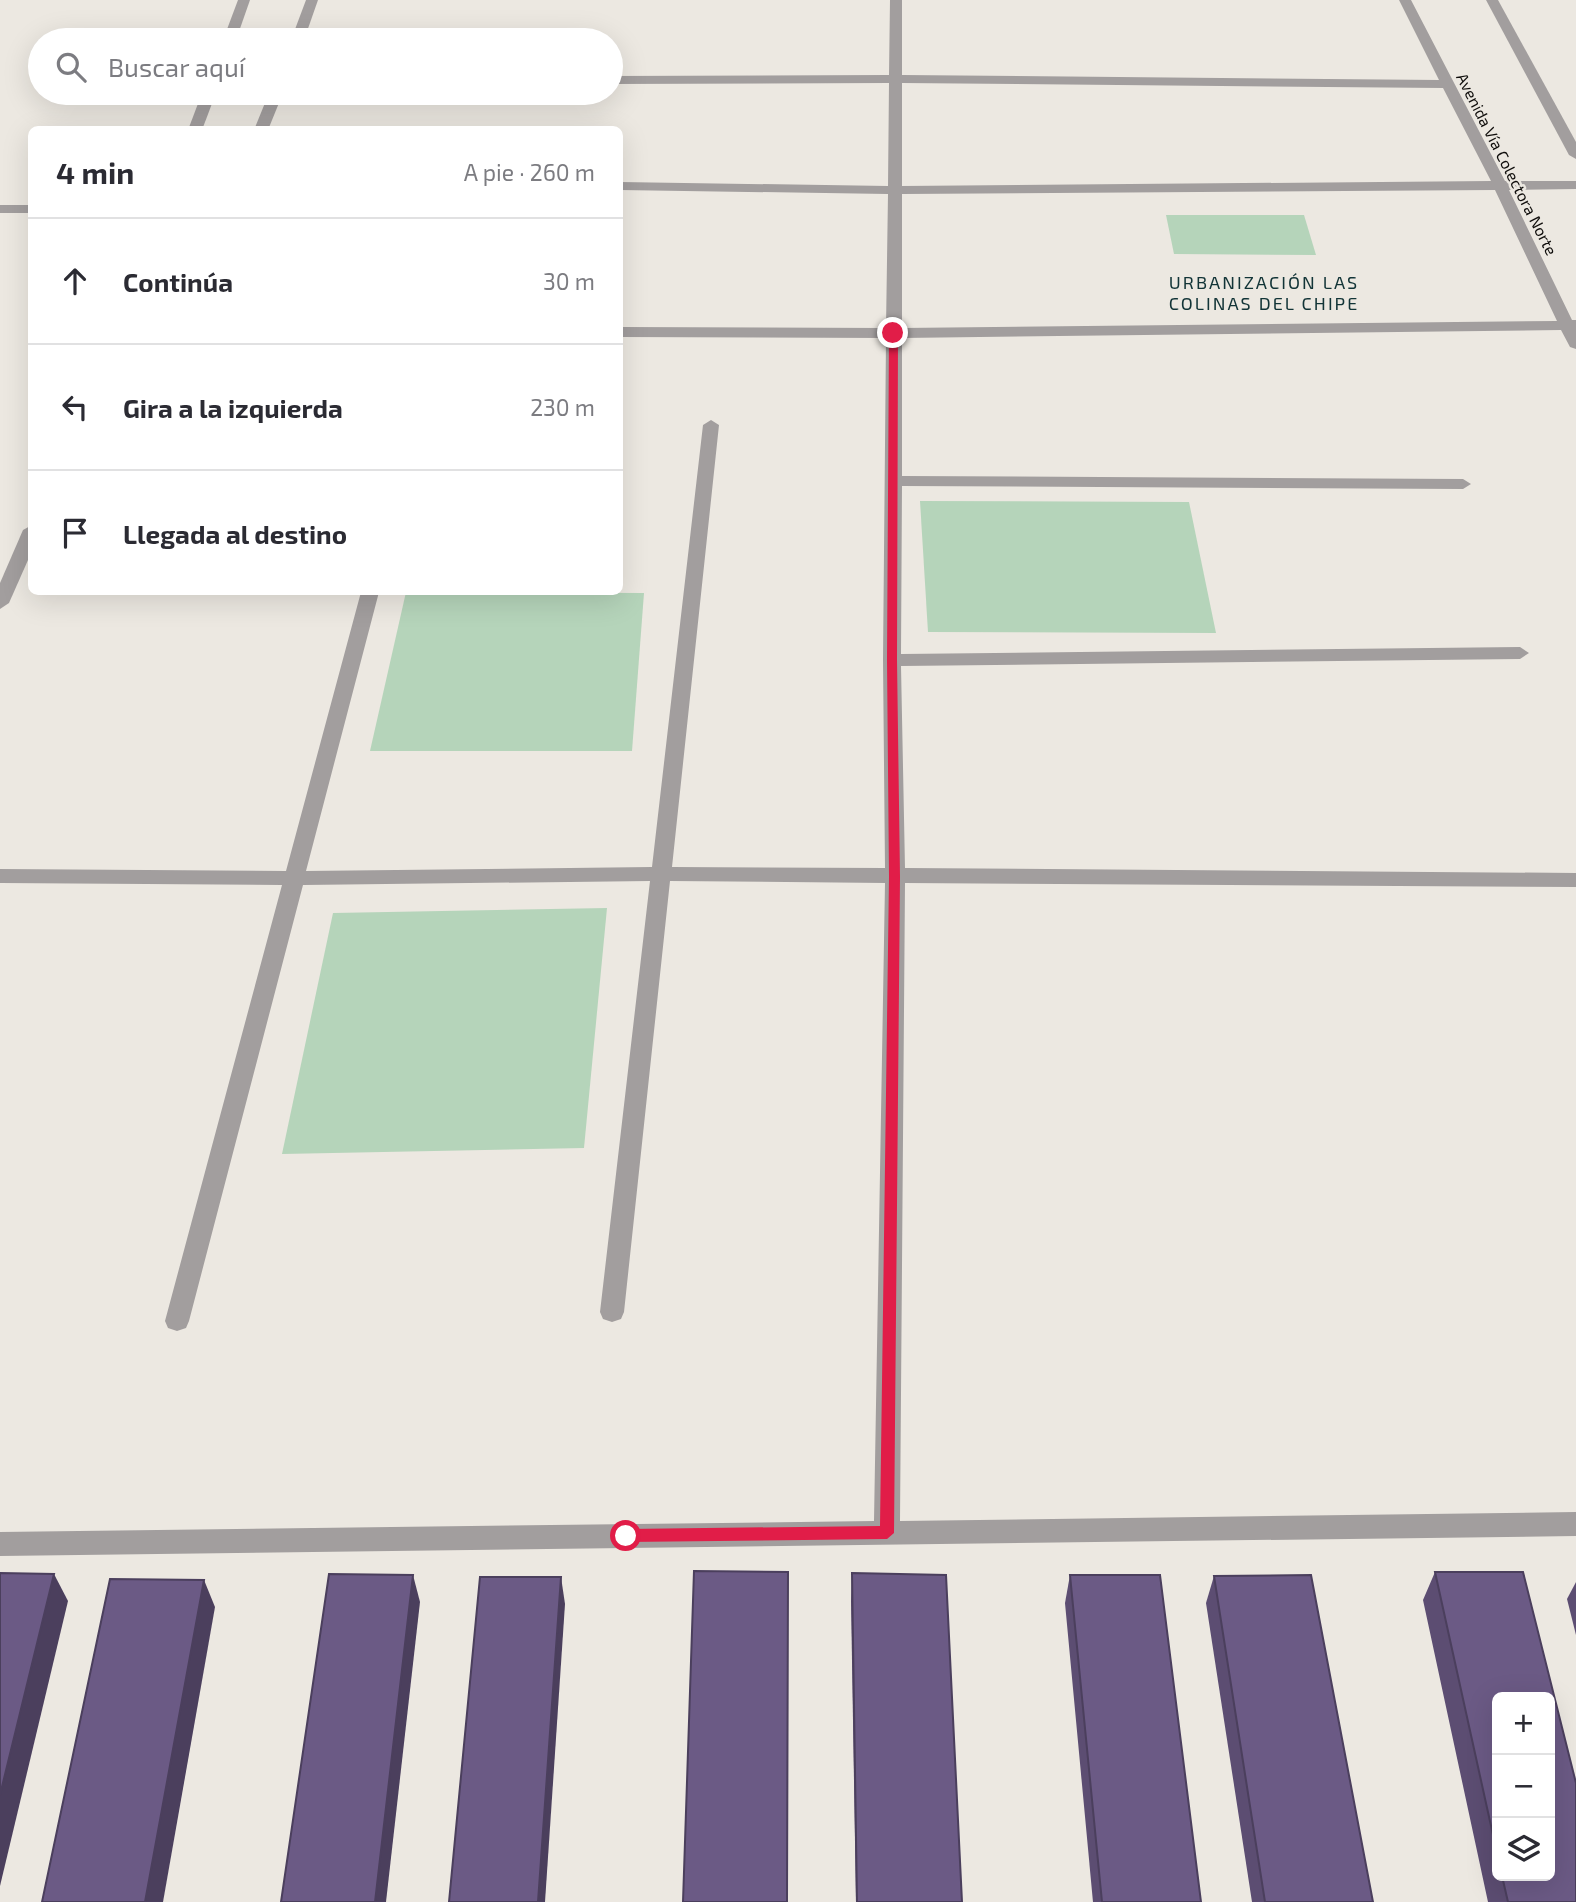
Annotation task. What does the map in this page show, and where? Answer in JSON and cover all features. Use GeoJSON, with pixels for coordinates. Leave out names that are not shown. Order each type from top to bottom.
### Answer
{"type":"FeatureCollection","features":[{"type":"Feature","properties":{"kind":"street"},"geometry":{"type":"LineString","coordinates":[[234,28],[244,0]]}},
{"type":"Feature","properties":{"kind":"street"},"geometry":{"type":"LineString","coordinates":[[302,28],[312,0]]}},
{"type":"Feature","properties":{"kind":"street"},"geometry":{"type":"LineString","coordinates":[[887,1533],[895,877],[892,660],[896,0]]}},
{"type":"Feature","properties":{"kind":"street","name":"Avenida Vía Colectora Norte"},"geometry":{"type":"LineString","coordinates":[[1405,0],[1571,325],[1576,344]]}},
{"type":"Feature","properties":{"kind":"street"},"geometry":{"type":"LineString","coordinates":[[1492,0],[1576,155]]}},
{"type":"Feature","properties":{"kind":"street"},"geometry":{"type":"LineString","coordinates":[[623,80],[1447,83]]}},
{"type":"Feature","properties":{"kind":"street"},"geometry":{"type":"LineString","coordinates":[[197,126],[204,105]]}},
{"type":"Feature","properties":{"kind":"street"},"geometry":{"type":"LineString","coordinates":[[263,126],[271,105]]}},
{"type":"Feature","properties":{"kind":"street"},"geometry":{"type":"LineString","coordinates":[[623,186],[893,190],[1576,186]]}},
{"type":"Feature","properties":{"kind":"street"},"geometry":{"type":"LineString","coordinates":[[0,209],[28,209]]}},
{"type":"Feature","properties":{"kind":"street"},"geometry":{"type":"LineString","coordinates":[[623,332],[893,333],[1571,325]]}},
{"type":"Feature","properties":{"kind":"street"},"geometry":{"type":"LineString","coordinates":[[612,1312],[658,874],[711,425]]}},
{"type":"Feature","properties":{"kind":"street"},"geometry":{"type":"LineString","coordinates":[[893,481],[1463,484]]}},
{"type":"Feature","properties":{"kind":"street"},"geometry":{"type":"LineString","coordinates":[[0,603],[28,539]]}},
{"type":"Feature","properties":{"kind":"street"},"geometry":{"type":"LineString","coordinates":[[177,1321],[369,595]]}},
{"type":"Feature","properties":{"kind":"street"},"geometry":{"type":"LineString","coordinates":[[892,660],[1520,653]]}},
{"type":"Feature","properties":{"kind":"street"},"geometry":{"type":"LineString","coordinates":[[0,876],[294,878],[658,874],[1576,880]]}},
{"type":"Feature","properties":{"kind":"street"},"geometry":{"type":"LineString","coordinates":[[0,1544],[1576,1524]]}},
{"type":"Feature","properties":{"kind":"green space"},"geometry":{"type":"Polygon","coordinates":[[[1166,215],[1304,215],[1316,255],[1174,254],[1166,215]]]}},
{"type":"Feature","properties":{"kind":"green space"},"geometry":{"type":"Polygon","coordinates":[[[920,501],[1189,502],[1216,633],[928,632],[920,501]]]}},
{"type":"Feature","properties":{"kind":"green space"},"geometry":{"type":"Polygon","coordinates":[[[644,593],[632,751],[370,751],[405,595],[644,593]]]}},
{"type":"Feature","properties":{"kind":"green space"},"geometry":{"type":"Polygon","coordinates":[[[607,908],[584,1148],[282,1154],[333,913],[607,908]]]}},
{"type":"Feature","properties":{"kind":"building"},"geometry":{"type":"Polygon","coordinates":[[[694,1571],[788,1572],[787,1902],[683,1902],[694,1571]]]}},
{"type":"Feature","properties":{"kind":"building"},"geometry":{"type":"Polygon","coordinates":[[[1435,1572],[1523,1572],[1553,1692],[1492,1692],[1492,1830],[1435,1572]]]}},
{"type":"Feature","properties":{"kind":"building"},"geometry":{"type":"Polygon","coordinates":[[[0,1573],[54,1574],[0,1795],[0,1573]]]}},
{"type":"Feature","properties":{"kind":"building"},"geometry":{"type":"Polygon","coordinates":[[[852,1573],[946,1575],[962,1902],[857,1902],[852,1573]]]}},
{"type":"Feature","properties":{"kind":"building"},"geometry":{"type":"Polygon","coordinates":[[[329,1574],[413,1575],[375,1902],[281,1902],[329,1574]]]}},
{"type":"Feature","properties":{"kind":"building"},"geometry":{"type":"Polygon","coordinates":[[[1070,1575],[1160,1575],[1201,1902],[1102,1902],[1070,1575]]]}},
{"type":"Feature","properties":{"kind":"building"},"geometry":{"type":"Polygon","coordinates":[[[1311,1575],[1373,1902],[1265,1902],[1214,1576],[1311,1575]]]}},
{"type":"Feature","properties":{"kind":"building"},"geometry":{"type":"Polygon","coordinates":[[[480,1577],[561,1577],[538,1902],[449,1902],[480,1577]]]}},
{"type":"Feature","properties":{"kind":"building"},"geometry":{"type":"Polygon","coordinates":[[[110,1579],[204,1580],[145,1902],[42,1902],[110,1579]]]}},
{"type":"Feature","properties":{"kind":"building"},"geometry":{"type":"Polygon","coordinates":[[[1555,1699],[1576,1783],[1576,1902],[1508,1902],[1503,1881],[1555,1881],[1555,1699]]]}},
{"type":"Feature","properties":{"kind":"district","name":"URBANIZACIÓN LAS COLINAS DEL CHIPE"},"geometry":{"type":"Point","coordinates":[1264,293]}},
{"type":"Feature","properties":{"kind":"route"},"geometry":{"type":"LineString","coordinates":[[626,1536],[887,1533],[895,877],[892,660],[893,333]]}}]}
